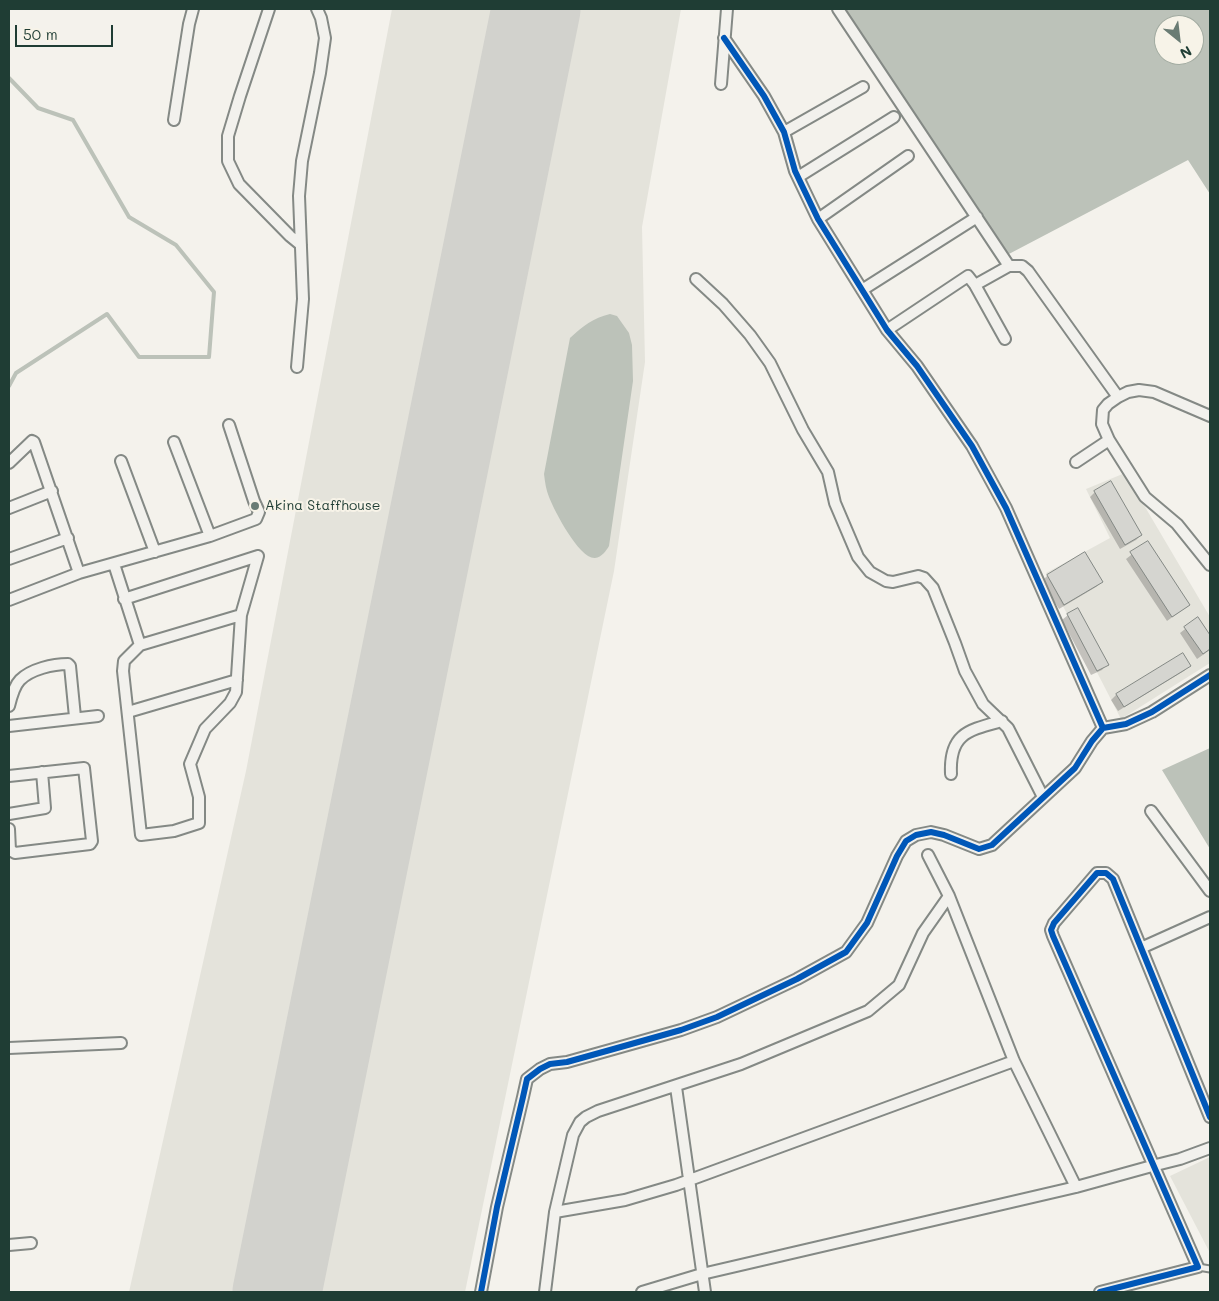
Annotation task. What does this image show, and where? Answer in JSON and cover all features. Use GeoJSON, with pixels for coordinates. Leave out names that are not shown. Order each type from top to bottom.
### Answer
{"type":"FeatureCollection","features":[{"type":"Feature","properties":{"kind":"street"},"geometry":{"type":"LineString","coordinates":[[174,120],[192,9]]}},
{"type":"Feature","properties":{"kind":"street"},"geometry":{"type":"LineString","coordinates":[[269,9],[228,136],[228,161],[238,184],[290,236],[302,245]]}},
{"type":"Feature","properties":{"kind":"street"},"geometry":{"type":"LineString","coordinates":[[297,367],[303,299],[299,196],[302,161],[320,73],[325,38],[317,9]]}},
{"type":"Feature","properties":{"kind":"street"},"geometry":{"type":"LineString","coordinates":[[721,84],[727,9]]}},
{"type":"Feature","properties":{"kind":"street"},"geometry":{"type":"LineString","coordinates":[[838,9],[1009,266]]}},
{"type":"Feature","properties":{"kind":"street"},"geometry":{"type":"LineString","coordinates":[[724,38],[764,96],[784,132],[798,178],[818,218],[887,330],[917,366],[972,446],[1006,508],[1103,728]]}},
{"type":"Feature","properties":{"kind":"street"},"geometry":{"type":"LineString","coordinates":[[784,132],[862,87]]}},
{"type":"Feature","properties":{"kind":"street"},"geometry":{"type":"LineString","coordinates":[[798,178],[894,117]]}},
{"type":"Feature","properties":{"kind":"street"},"geometry":{"type":"LineString","coordinates":[[818,218],[908,156]]}},
{"type":"Feature","properties":{"kind":"street"},"geometry":{"type":"LineString","coordinates":[[862,290],[977,217]]}},
{"type":"Feature","properties":{"kind":"street"},"geometry":{"type":"LineString","coordinates":[[976,285],[1009,266],[1022,266],[1028,271],[1118,397]]}},
{"type":"Feature","properties":{"kind":"street"},"geometry":{"type":"LineString","coordinates":[[887,330],[968,276],[976,285],[1005,339]]}},
{"type":"Feature","properties":{"kind":"street"},"geometry":{"type":"LineString","coordinates":[[696,279],[750,335],[770,363],[792,409],[828,472],[835,502],[858,557],[870,572],[886,581],[893,582],[918,576],[924,578],[933,588],[965,671],[983,704],[1008,728],[1043,797]]}},
{"type":"Feature","properties":{"kind":"street"},"geometry":{"type":"LineString","coordinates":[[1210,416],[1154,392],[1139,390],[1128,392],[1118,397],[1103,410],[1102,424],[1109,440],[1145,497],[1177,524],[1210,565]]}},
{"type":"Feature","properties":{"kind":"street"},"geometry":{"type":"LineString","coordinates":[[9,600],[79,573],[210,536],[256,519],[259,515],[230,425]]}},
{"type":"Feature","properties":{"kind":"street"},"geometry":{"type":"LineString","coordinates":[[1076,462],[1109,440]]}},
{"type":"Feature","properties":{"kind":"street"},"geometry":{"type":"LineString","coordinates":[[9,462],[33,441],[79,573]]}},
{"type":"Feature","properties":{"kind":"street"},"geometry":{"type":"LineString","coordinates":[[174,442],[210,536]]}},
{"type":"Feature","properties":{"kind":"street"},"geometry":{"type":"LineString","coordinates":[[122,461],[155,552]]}},
{"type":"Feature","properties":{"kind":"street"},"geometry":{"type":"LineString","coordinates":[[9,508],[52,491]]}},
{"type":"Feature","properties":{"kind":"street"},"geometry":{"type":"LineString","coordinates":[[9,559],[68,538]]}},
{"type":"Feature","properties":{"kind":"street"},"geometry":{"type":"LineString","coordinates":[[124,599],[258,556],[241,615],[237,680],[234,697],[205,729],[190,764],[199,797],[199,823],[184,829],[141,835],[123,680],[124,661],[140,645],[241,615]]}},
{"type":"Feature","properties":{"kind":"street"},"geometry":{"type":"LineString","coordinates":[[114,564],[140,645]]}},
{"type":"Feature","properties":{"kind":"street"},"geometry":{"type":"LineString","coordinates":[[9,706],[13,692],[20,680],[33,672],[50,666],[68,664],[70,666],[75,717]]}},
{"type":"Feature","properties":{"kind":"street"},"geometry":{"type":"LineString","coordinates":[[481,1292],[497,1207],[527,1079],[533,1073],[550,1064],[602,1053],[682,1030],[717,1017],[797,980],[846,952],[867,924],[897,856],[906,841],[916,835],[931,832],[944,835],[979,849],[986,847],[1000,838],[1075,768],[1092,740],[1103,728],[1126,724],[1152,712],[1210,675]]}},
{"type":"Feature","properties":{"kind":"street"},"geometry":{"type":"LineString","coordinates":[[128,712],[237,680]]}},
{"type":"Feature","properties":{"kind":"street"},"geometry":{"type":"LineString","coordinates":[[9,726],[75,717],[98,716]]}},
{"type":"Feature","properties":{"kind":"street"},"geometry":{"type":"LineString","coordinates":[[951,774],[954,746],[961,736],[983,726],[1002,721]]}},
{"type":"Feature","properties":{"kind":"street"},"geometry":{"type":"LineString","coordinates":[[9,776],[82,768],[85,770],[92,843],[14,852],[10,850],[9,829]]}},
{"type":"Feature","properties":{"kind":"street"},"geometry":{"type":"LineString","coordinates":[[9,814],[45,808],[42,772]]}},
{"type":"Feature","properties":{"kind":"street"},"geometry":{"type":"LineString","coordinates":[[1151,811],[1210,890]]}},
{"type":"Feature","properties":{"kind":"street"},"geometry":{"type":"LineString","coordinates":[[928,855],[949,896],[1014,1061],[1076,1187]]}},
{"type":"Feature","properties":{"kind":"street"},"geometry":{"type":"LineString","coordinates":[[1100,1292],[1198,1267],[1152,1166],[1051,930],[1054,923],[1097,873],[1103,872],[1113,878],[1210,1116]]}},
{"type":"Feature","properties":{"kind":"street"},"geometry":{"type":"LineString","coordinates":[[545,1292],[555,1212],[573,1135],[580,1122],[598,1111],[676,1087],[741,1064],[868,1010],[898,985],[923,933],[949,896]]}},
{"type":"Feature","properties":{"kind":"street"},"geometry":{"type":"LineString","coordinates":[[1141,948],[1210,917]]}},
{"type":"Feature","properties":{"kind":"street"},"geometry":{"type":"LineString","coordinates":[[9,1048],[121,1043]]}},
{"type":"Feature","properties":{"kind":"street"},"geometry":{"type":"LineString","coordinates":[[555,1212],[625,1200],[676,1185],[1014,1061]]}},
{"type":"Feature","properties":{"kind":"street"},"geometry":{"type":"LineString","coordinates":[[676,1087],[705,1292]]}},
{"type":"Feature","properties":{"kind":"street"},"geometry":{"type":"LineString","coordinates":[[642,1292],[702,1274],[1076,1187],[1180,1159],[1210,1148]]}},
{"type":"Feature","properties":{"kind":"street"},"geometry":{"type":"LineString","coordinates":[[9,1245],[31,1243]]}},
{"type":"Feature","properties":{"kind":"lane"},"geometry":{"type":"LineString","coordinates":[[1198,1267],[1210,1269]]}},
{"type":"Feature","properties":{"kind":"shaded area"},"geometry":{"type":"Polygon","coordinates":[[[392,9],[681,9],[642,227],[645,362],[614,571],[465,1292],[129,1292],[246,771],[392,9]]]}},
{"type":"Feature","properties":{"kind":"shaded area"},"geometry":{"type":"Polygon","coordinates":[[[841,9],[1210,9],[1210,194],[1188,160],[1007,255],[841,9]]]}},
{"type":"Feature","properties":{"kind":"shaded area"},"geometry":{"type":"Polygon","coordinates":[[[610,314],[617,316],[629,333],[632,345],[633,381],[609,546],[602,555],[595,558],[582,551],[568,533],[549,497],[544,474],[570,338],[588,323],[610,314]]]}},
{"type":"Feature","properties":{"kind":"shaded area"},"geometry":{"type":"Polygon","coordinates":[[[1125,473],[1210,617],[1210,663],[1121,719],[1046,573],[1110,538],[1086,489],[1125,473]]]}},
{"type":"Feature","properties":{"kind":"shaded area"},"geometry":{"type":"Polygon","coordinates":[[[1210,748],[1210,849],[1162,770],[1210,748]]]}},
{"type":"Feature","properties":{"kind":"shaded area"},"geometry":{"type":"Polygon","coordinates":[[[1210,1157],[1210,1253],[1170,1176],[1210,1157]]]}},
{"type":"Feature","properties":{"kind":"building"},"geometry":{"type":"Polygon","coordinates":[[[1111,481],[1142,535],[1125,545],[1094,491],[1111,481]]]}},
{"type":"Feature","properties":{"kind":"building"},"geometry":{"type":"Polygon","coordinates":[[[1148,541],[1190,605],[1172,617],[1130,552],[1148,541]]]}},
{"type":"Feature","properties":{"kind":"building"},"geometry":{"type":"Polygon","coordinates":[[[1085,552],[1103,582],[1064,605],[1047,575],[1085,552]]]}},
{"type":"Feature","properties":{"kind":"building"},"geometry":{"type":"Polygon","coordinates":[[[1078,608],[1109,665],[1097,671],[1067,614],[1078,608]]]}},
{"type":"Feature","properties":{"kind":"building"},"geometry":{"type":"Polygon","coordinates":[[[1198,617],[1210,635],[1210,649],[1203,654],[1184,627],[1198,617]]]}},
{"type":"Feature","properties":{"kind":"building"},"geometry":{"type":"Polygon","coordinates":[[[1183,653],[1191,666],[1124,707],[1116,694],[1183,653]]]}},
{"type":"Feature","properties":{"kind":"waterway"},"geometry":{"type":"LineString","coordinates":[[9,78],[38,108],[73,120],[129,217],[176,245],[214,292],[209,357],[139,357],[107,314],[16,373],[9,386]]}},
{"type":"Feature","properties":{"kind":"taxiway"},"geometry":{"type":"LineString","coordinates":[[486,229],[500,234],[505,240],[507,254],[480,289],[469,243],[475,234],[486,229]]}},
{"type":"Feature","properties":{"kind":"runway"},"geometry":{"type":"LineString","coordinates":[[277,1292],[536,9]]}},
{"type":"Feature","properties":{"kind":"cycle path"},"geometry":{"type":"LineString","coordinates":[[724,38],[764,96],[784,132],[795,171],[818,219],[887,330],[917,366],[972,446],[1006,508],[1103,728]]}},
{"type":"Feature","properties":{"kind":"cycle path"},"geometry":{"type":"LineString","coordinates":[[481,1292],[497,1207],[527,1079],[550,1064],[567,1062],[610,1050],[681,1030],[717,1017],[797,979],[846,952],[867,923],[897,856],[906,841],[916,835],[931,832],[944,835],[979,849],[992,845],[1075,768],[1092,741],[1103,728],[1126,724],[1152,712],[1210,675]]}},
{"type":"Feature","properties":{"kind":"cycle path"},"geometry":{"type":"LineString","coordinates":[[1100,1292],[1198,1267],[1051,930],[1054,923],[1097,873],[1106,873],[1113,879],[1210,1117]]}},
{"type":"Feature","properties":{"kind":"place","name":"Akina Staffhouse"},"geometry":{"type":"Point","coordinates":[255,506]}}]}
